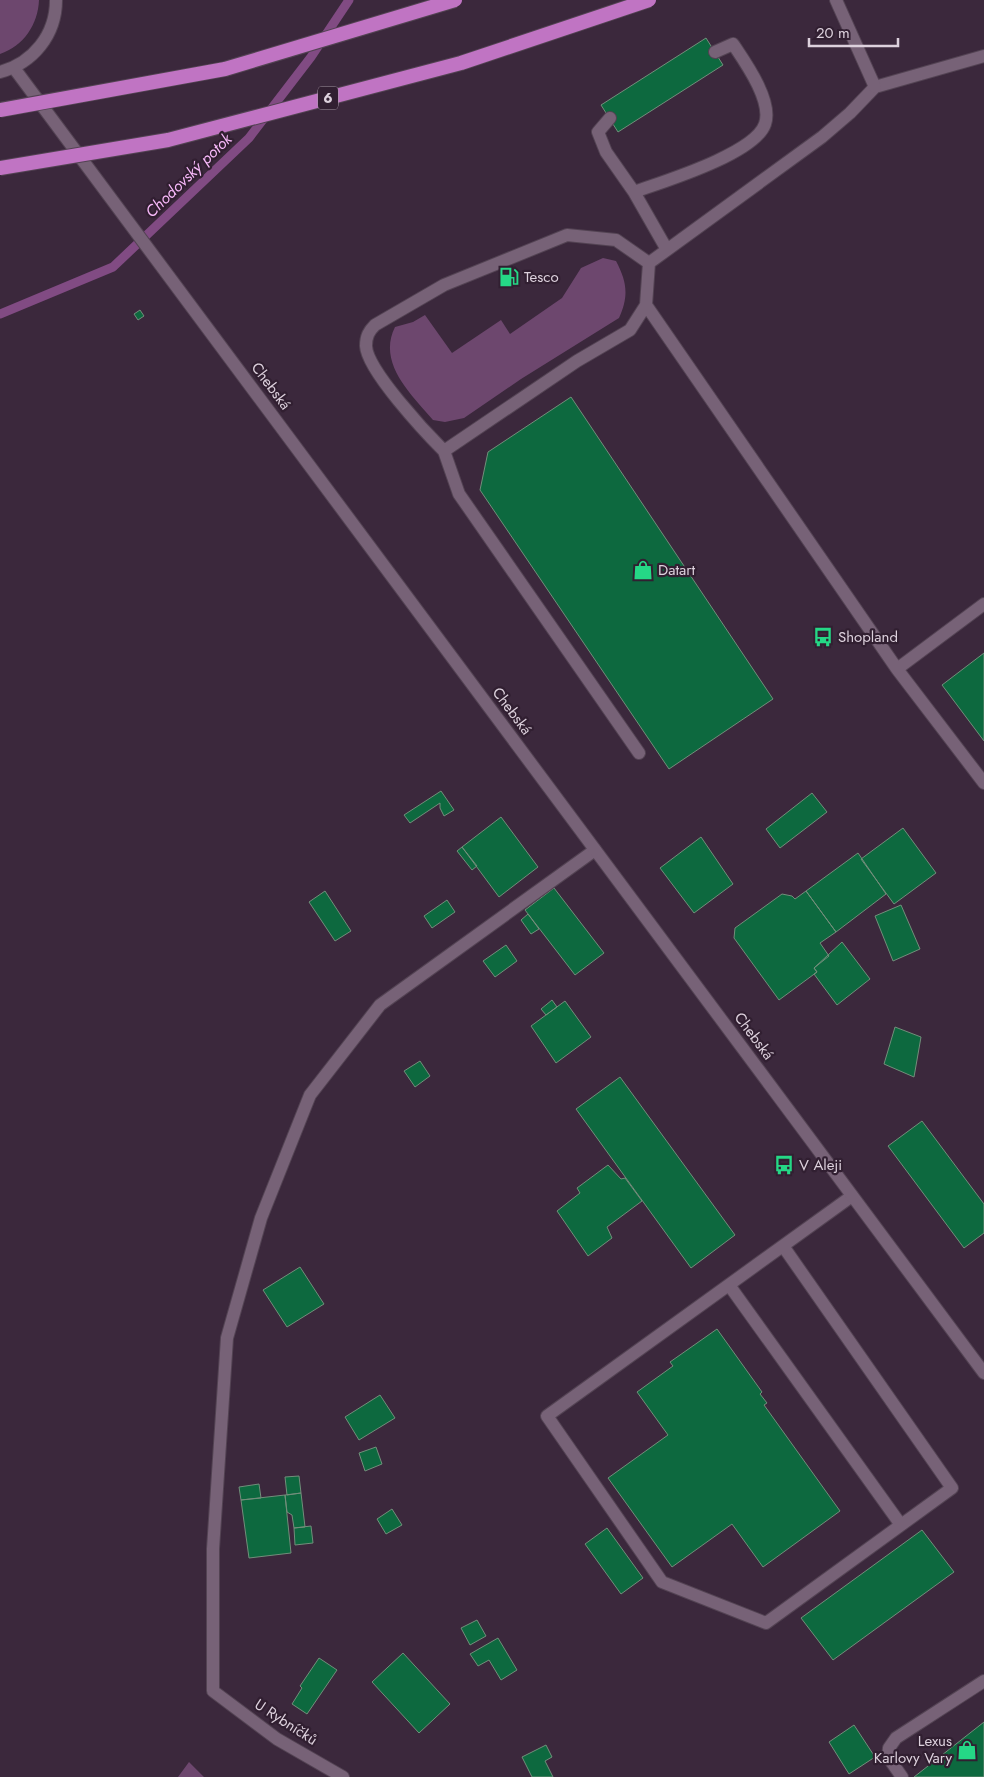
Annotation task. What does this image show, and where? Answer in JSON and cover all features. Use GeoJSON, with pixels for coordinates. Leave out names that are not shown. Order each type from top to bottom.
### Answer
{"type":"FeatureCollection","features":[{"type":"Feature","properties":{"kind":"highway"},"geometry":{"type":"LineString","coordinates":[[0,110],[225,69],[455,0]]}},
{"type":"Feature","properties":{"kind":"highway","name":"6"},"geometry":{"type":"LineString","coordinates":[[0,168],[168,140],[461,63],[649,0]]}},
{"type":"Feature","properties":{"kind":"street"},"geometry":{"type":"LineString","coordinates":[[0,72],[14,68],[34,54],[48,36],[56,14],[56,0]]}},
{"type":"Feature","properties":{"kind":"street"},"geometry":{"type":"LineString","coordinates":[[836,0],[874,87]]}},
{"type":"Feature","properties":{"kind":"street"},"geometry":{"type":"LineString","coordinates":[[634,192],[710,166],[755,137],[764,125],[765,112],[759,88],[733,44],[715,52]]}},
{"type":"Feature","properties":{"kind":"street"},"geometry":{"type":"LineString","coordinates":[[444,451],[577,361],[630,330],[646,306],[649,263],[666,248],[822,137],[850,114],[874,87],[984,56]]}},
{"type":"Feature","properties":{"kind":"street","name":"Chebská"},"geometry":{"type":"LineString","coordinates":[[14,68],[984,1373]]}},
{"type":"Feature","properties":{"kind":"street"},"geometry":{"type":"LineString","coordinates":[[610,118],[598,132],[606,152],[634,192],[666,248]]}},
{"type":"Feature","properties":{"kind":"street"},"geometry":{"type":"LineString","coordinates":[[639,753],[459,494],[444,451],[417,424],[373,364],[366,347],[368,332],[375,325],[444,285],[567,236],[616,240],[649,263]]}},
{"type":"Feature","properties":{"kind":"street"},"geometry":{"type":"LineString","coordinates":[[646,306],[897,669],[984,783]]}},
{"type":"Feature","properties":{"kind":"street"},"geometry":{"type":"LineString","coordinates":[[897,669],[984,604]]}},
{"type":"Feature","properties":{"kind":"street","name":"U Rybníčků"},"geometry":{"type":"LineString","coordinates":[[343,1777],[277,1739],[213,1691],[213,1549],[227,1338],[260,1218],[310,1095],[380,1005],[596,850]]}},
{"type":"Feature","properties":{"kind":"street"},"geometry":{"type":"LineString","coordinates":[[783,1246],[952,1488],[766,1623],[662,1582],[547,1416],[852,1196]]}},
{"type":"Feature","properties":{"kind":"street"},"geometry":{"type":"LineString","coordinates":[[729,1285],[901,1525]]}},
{"type":"Feature","properties":{"kind":"street"},"geometry":{"type":"LineString","coordinates":[[902,1777],[888,1757],[889,1748],[896,1738],[984,1682]]}},
{"type":"Feature","properties":{"kind":"shaded area"},"geometry":{"type":"Polygon","coordinates":[[[0,0],[39,0],[33,26],[23,40],[0,54],[0,0]]]}},
{"type":"Feature","properties":{"kind":"shaded area"},"geometry":{"type":"Polygon","coordinates":[[[603,258],[616,261],[623,276],[625,296],[619,318],[521,379],[464,418],[445,422],[433,420],[415,400],[399,377],[390,353],[395,327],[413,322],[425,315],[452,353],[501,320],[510,334],[562,298],[581,268],[603,258]]]}},
{"type":"Feature","properties":{"kind":"shaded area"},"geometry":{"type":"Polygon","coordinates":[[[189,1762],[204,1777],[178,1777],[189,1762]]]}},
{"type":"Feature","properties":{"kind":"building"},"geometry":{"type":"Polygon","coordinates":[[[706,38],[723,65],[618,132],[601,105],[706,38]]]}},
{"type":"Feature","properties":{"kind":"building"},"geometry":{"type":"Polygon","coordinates":[[[140,310],[144,316],[138,320],[134,314],[140,310]]]}},
{"type":"Feature","properties":{"kind":"building"},"geometry":{"type":"Polygon","coordinates":[[[571,397],[773,699],[669,769],[480,490],[488,452],[571,397]]]}},
{"type":"Feature","properties":{"kind":"building"},"geometry":{"type":"Polygon","coordinates":[[[984,653],[984,741],[942,685],[984,653]]]}},
{"type":"Feature","properties":{"kind":"building"},"geometry":{"type":"Polygon","coordinates":[[[441,791],[454,810],[444,816],[440,803],[410,823],[404,815],[441,791]]]}},
{"type":"Feature","properties":{"kind":"building"},"geometry":{"type":"Polygon","coordinates":[[[812,793],[827,812],[780,848],[766,829],[812,793]]]}},
{"type":"Feature","properties":{"kind":"building"},"geometry":{"type":"Polygon","coordinates":[[[501,817],[538,867],[499,897],[462,847],[501,817]]]}},
{"type":"Feature","properties":{"kind":"building"},"geometry":{"type":"Polygon","coordinates":[[[903,828],[936,873],[894,904],[861,859],[903,828]]]}},
{"type":"Feature","properties":{"kind":"building"},"geometry":{"type":"Polygon","coordinates":[[[701,837],[733,884],[694,913],[660,868],[701,837]]]}},
{"type":"Feature","properties":{"kind":"building"},"geometry":{"type":"Polygon","coordinates":[[[462,847],[477,866],[472,870],[457,851],[462,847]]]}},
{"type":"Feature","properties":{"kind":"building"},"geometry":{"type":"Polygon","coordinates":[[[858,853],[886,894],[836,932],[806,891],[858,853]]]}},
{"type":"Feature","properties":{"kind":"building"},"geometry":{"type":"Polygon","coordinates":[[[554,888],[604,953],[575,975],[525,910],[554,888]]]}},
{"type":"Feature","properties":{"kind":"building"},"geometry":{"type":"Polygon","coordinates":[[[325,891],[351,931],[335,941],[309,902],[325,891]]]}},
{"type":"Feature","properties":{"kind":"building"},"geometry":{"type":"Polygon","coordinates":[[[806,891],[836,932],[820,943],[829,956],[814,968],[817,972],[779,1000],[734,938],[735,928],[782,894],[792,896],[795,899],[806,891]]]}},
{"type":"Feature","properties":{"kind":"building"},"geometry":{"type":"Polygon","coordinates":[[[447,900],[455,912],[432,928],[424,916],[447,900]]]}},
{"type":"Feature","properties":{"kind":"building"},"geometry":{"type":"Polygon","coordinates":[[[901,905],[920,949],[893,961],[875,916],[901,905]]]}},
{"type":"Feature","properties":{"kind":"building"},"geometry":{"type":"Polygon","coordinates":[[[528,914],[539,929],[531,934],[521,920],[528,914]]]}},
{"type":"Feature","properties":{"kind":"building"},"geometry":{"type":"Polygon","coordinates":[[[842,942],[870,979],[837,1005],[814,974],[817,972],[814,968],[842,942]]]}},
{"type":"Feature","properties":{"kind":"building"},"geometry":{"type":"Polygon","coordinates":[[[506,945],[517,961],[495,977],[483,961],[506,945]]]}},
{"type":"Feature","properties":{"kind":"building"},"geometry":{"type":"Polygon","coordinates":[[[552,1000],[557,1007],[546,1015],[541,1009],[552,1000]]]}},
{"type":"Feature","properties":{"kind":"building"},"geometry":{"type":"Polygon","coordinates":[[[565,1001],[591,1037],[556,1063],[531,1026],[565,1001]]]}},
{"type":"Feature","properties":{"kind":"building"},"geometry":{"type":"Polygon","coordinates":[[[895,1027],[921,1037],[914,1077],[884,1064],[895,1027]]]}},
{"type":"Feature","properties":{"kind":"building"},"geometry":{"type":"Polygon","coordinates":[[[420,1061],[430,1076],[415,1087],[404,1071],[420,1061]]]}},
{"type":"Feature","properties":{"kind":"building"},"geometry":{"type":"Polygon","coordinates":[[[620,1077],[735,1235],[691,1268],[576,1109],[620,1077]]]}},
{"type":"Feature","properties":{"kind":"building"},"geometry":{"type":"Polygon","coordinates":[[[922,1121],[984,1204],[984,1233],[964,1248],[888,1146],[922,1121]]]}},
{"type":"Feature","properties":{"kind":"building"},"geometry":{"type":"Polygon","coordinates":[[[608,1165],[621,1179],[625,1178],[642,1201],[607,1227],[612,1238],[588,1256],[557,1211],[580,1193],[577,1188],[608,1165]]]}},
{"type":"Feature","properties":{"kind":"building"},"geometry":{"type":"Polygon","coordinates":[[[300,1267],[324,1304],[287,1327],[263,1290],[300,1267]]]}},
{"type":"Feature","properties":{"kind":"building"},"geometry":{"type":"Polygon","coordinates":[[[717,1329],[762,1392],[760,1394],[767,1403],[764,1405],[840,1511],[763,1567],[732,1524],[672,1567],[608,1478],[668,1435],[637,1392],[673,1366],[670,1362],[717,1329]]]}},
{"type":"Feature","properties":{"kind":"building"},"geometry":{"type":"Polygon","coordinates":[[[380,1395],[395,1418],[359,1440],[345,1417],[380,1395]]]}},
{"type":"Feature","properties":{"kind":"building"},"geometry":{"type":"Polygon","coordinates":[[[376,1447],[382,1464],[365,1471],[359,1453],[376,1447]]]}},
{"type":"Feature","properties":{"kind":"building"},"geometry":{"type":"Polygon","coordinates":[[[299,1476],[301,1493],[287,1495],[285,1477],[299,1476]]]}},
{"type":"Feature","properties":{"kind":"building"},"geometry":{"type":"Polygon","coordinates":[[[259,1484],[261,1498],[241,1500],[239,1487],[259,1484]]]}},
{"type":"Feature","properties":{"kind":"building"},"geometry":{"type":"Polygon","coordinates":[[[301,1493],[305,1527],[294,1528],[292,1515],[287,1512],[285,1495],[301,1493]]]}},
{"type":"Feature","properties":{"kind":"building"},"geometry":{"type":"Polygon","coordinates":[[[285,1495],[291,1553],[249,1558],[241,1500],[285,1495]]]}},
{"type":"Feature","properties":{"kind":"building"},"geometry":{"type":"Polygon","coordinates":[[[392,1509],[402,1525],[386,1534],[377,1519],[392,1509]]]}},
{"type":"Feature","properties":{"kind":"building"},"geometry":{"type":"Polygon","coordinates":[[[311,1526],[313,1543],[295,1545],[294,1528],[311,1526]]]}},
{"type":"Feature","properties":{"kind":"building"},"geometry":{"type":"Polygon","coordinates":[[[607,1528],[643,1578],[621,1594],[585,1544],[607,1528]]]}},
{"type":"Feature","properties":{"kind":"building"},"geometry":{"type":"Polygon","coordinates":[[[922,1530],[954,1572],[833,1660],[801,1618],[922,1530]]]}},
{"type":"Feature","properties":{"kind":"building"},"geometry":{"type":"Polygon","coordinates":[[[477,1620],[486,1636],[470,1645],[461,1628],[477,1620]]]}},
{"type":"Feature","properties":{"kind":"building"},"geometry":{"type":"Polygon","coordinates":[[[498,1638],[517,1670],[501,1680],[489,1660],[478,1666],[470,1654],[498,1638]]]}},
{"type":"Feature","properties":{"kind":"building"},"geometry":{"type":"Polygon","coordinates":[[[403,1653],[450,1704],[419,1733],[372,1682],[403,1653]]]}},
{"type":"Feature","properties":{"kind":"building"},"geometry":{"type":"Polygon","coordinates":[[[319,1658],[337,1670],[307,1714],[292,1704],[302,1688],[300,1686],[319,1658]]]}},
{"type":"Feature","properties":{"kind":"building","name":"Lexus Karlovy Vary"},"geometry":{"type":"Polygon","coordinates":[[[984,1722],[984,1777],[914,1777],[984,1722]]]}},
{"type":"Feature","properties":{"kind":"building"},"geometry":{"type":"Polygon","coordinates":[[[854,1725],[875,1757],[849,1774],[829,1742],[854,1725]]]}},
{"type":"Feature","properties":{"kind":"building"},"geometry":{"type":"Polygon","coordinates":[[[546,1745],[552,1757],[545,1761],[553,1777],[532,1777],[522,1757],[546,1745]]]}},
{"type":"Feature","properties":{"kind":"waterway","name":"Chodovský potok"},"geometry":{"type":"LineString","coordinates":[[0,314],[113,267],[249,138],[311,57],[349,0]]}},
{"type":"Feature","properties":{"kind":"place","name":"Tesco"},"geometry":{"type":"Point","coordinates":[509,277]}},
{"type":"Feature","properties":{"kind":"place","name":"Datart"},"geometry":{"type":"Point","coordinates":[643,570]}},
{"type":"Feature","properties":{"kind":"place","name":"Shopland"},"geometry":{"type":"Point","coordinates":[823,637]}},
{"type":"Feature","properties":{"kind":"place","name":"V Aleji"},"geometry":{"type":"Point","coordinates":[784,1165]}},
{"type":"Feature","properties":{"kind":"place","name":"Lexus Karlovy Vary"},"geometry":{"type":"Point","coordinates":[967,1750]}}]}
